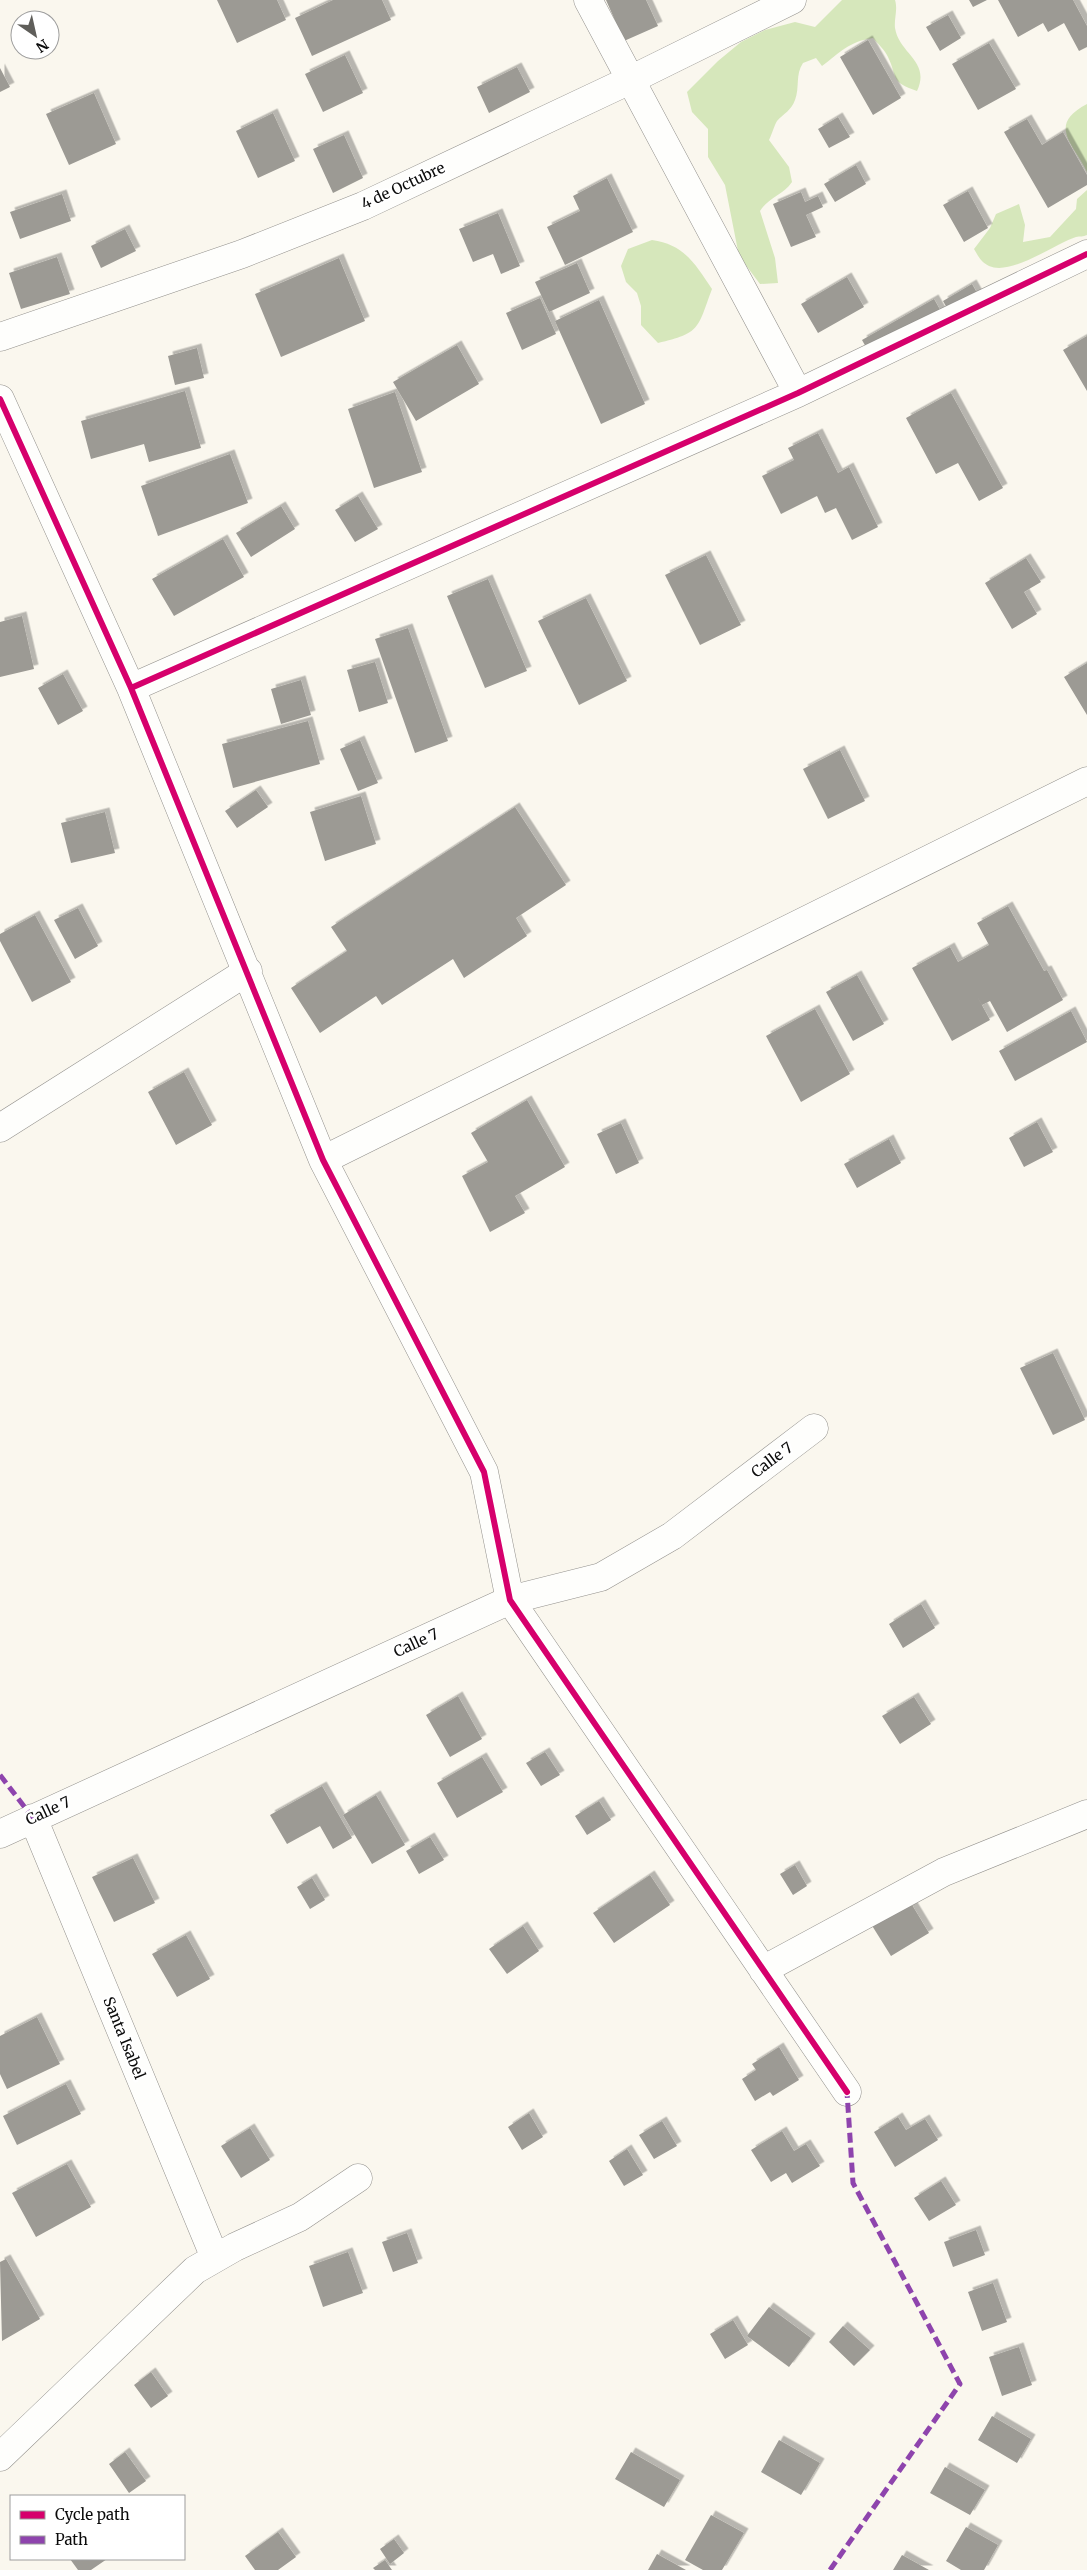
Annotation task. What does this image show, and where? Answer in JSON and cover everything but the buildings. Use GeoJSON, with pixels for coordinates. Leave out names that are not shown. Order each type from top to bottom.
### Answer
{"type":"FeatureCollection","features":[{"type":"Feature","properties":{"kind":"street"},"geometry":{"type":"LineString","coordinates":[[588,0],[798,393]]}},
{"type":"Feature","properties":{"kind":"street","name":"4 de Octubre"},"geometry":{"type":"LineString","coordinates":[[0,337],[242,254],[363,206],[630,80],[792,0]]}},
{"type":"Feature","properties":{"kind":"street"},"geometry":{"type":"LineString","coordinates":[[131,688],[798,393],[1087,254]]}},
{"type":"Feature","properties":{"kind":"street"},"geometry":{"type":"LineString","coordinates":[[0,399],[131,688],[248,971],[323,1160],[484,1472],[510,1600],[847,2092]]}},
{"type":"Feature","properties":{"kind":"street"},"geometry":{"type":"LineString","coordinates":[[323,1160],[1087,781]]}},
{"type":"Feature","properties":{"kind":"street"},"geometry":{"type":"LineString","coordinates":[[0,1128],[248,971]]}},
{"type":"Feature","properties":{"kind":"street","name":"Calle 7"},"geometry":{"type":"LineString","coordinates":[[0,1834],[510,1600],[601,1576],[672,1536],[814,1428]]}},
{"type":"Feature","properties":{"kind":"street"},"geometry":{"type":"LineString","coordinates":[[764,1970],[944,1872],[1087,1814]]}},
{"type":"Feature","properties":{"kind":"street","name":"Santa Isabel"},"geometry":{"type":"LineString","coordinates":[[33,1818],[215,2258]]}},
{"type":"Feature","properties":{"kind":"street"},"geometry":{"type":"LineString","coordinates":[[0,2457],[195,2270],[215,2258],[300,2217],[358,2178]]}},
{"type":"Feature","properties":{"kind":"green space"},"geometry":{"type":"Polygon","coordinates":[[[842,0],[895,0],[895,28],[902,45],[917,65],[920,72],[920,81],[917,91],[902,85],[896,78],[887,54],[873,38],[851,45],[822,66],[816,58],[803,63],[799,72],[793,104],[777,121],[769,140],[789,167],[792,182],[760,211],[775,258],[778,283],[760,284],[739,256],[725,185],[708,157],[708,129],[692,112],[687,92],[718,61],[741,42],[765,30],[795,22],[815,27],[842,0]]]}},
{"type":"Feature","properties":{"kind":"green space"},"geometry":{"type":"Polygon","coordinates":[[[1087,104],[1087,172],[1070,143],[1066,127],[1068,119],[1087,104]]]}},
{"type":"Feature","properties":{"kind":"green space"},"geometry":{"type":"Polygon","coordinates":[[[1087,190],[1087,235],[1076,237],[1033,258],[1009,267],[998,268],[989,266],[982,261],[974,249],[990,228],[996,214],[1019,204],[1025,225],[1023,242],[1050,237],[1076,209],[1077,199],[1087,190]]]}},
{"type":"Feature","properties":{"kind":"green space"},"geometry":{"type":"Polygon","coordinates":[[[652,240],[663,242],[681,251],[694,264],[712,289],[696,327],[682,336],[658,343],[641,325],[641,306],[637,293],[626,282],[621,266],[628,249],[652,240]]]}},
{"type":"Feature","properties":{"kind":"marked path"},"geometry":{"type":"LineString","coordinates":[[0,1775],[33,1818]]}},
{"type":"Feature","properties":{"kind":"marked path"},"geometry":{"type":"LineString","coordinates":[[830,2570],[960,2384],[853,2183],[847,2092]]}},
{"type":"Feature","properties":{"kind":"cycle path"},"geometry":{"type":"LineString","coordinates":[[131,688],[798,393],[1087,254]]}},
{"type":"Feature","properties":{"kind":"cycle path"},"geometry":{"type":"LineString","coordinates":[[0,399],[131,688],[323,1160],[484,1472],[510,1600],[847,2092]]}}]}
